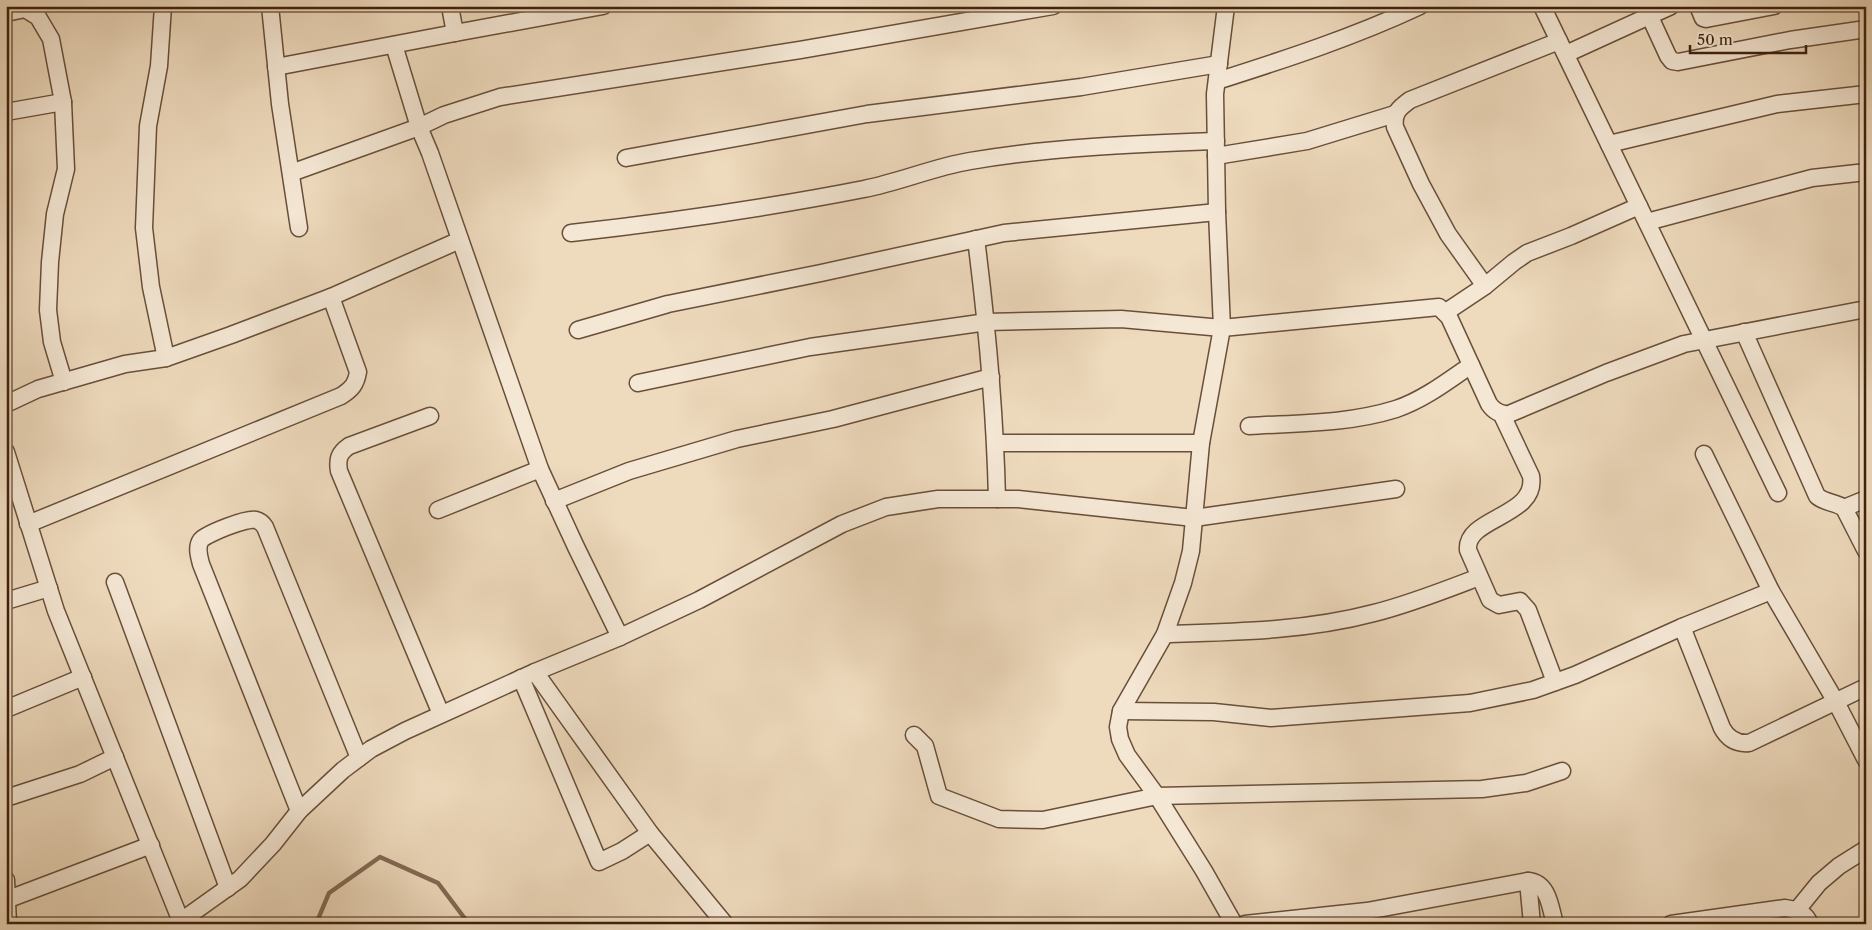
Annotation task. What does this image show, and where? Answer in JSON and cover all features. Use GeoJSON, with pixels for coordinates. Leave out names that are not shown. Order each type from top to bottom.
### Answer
{"type":"FeatureCollection","features":[{"type":"Feature","properties":{"kind":"street"},"geometry":{"type":"LineString","coordinates":[[163,6],[159,66],[148,126],[144,228],[151,287],[166,358]]}},
{"type":"Feature","properties":{"kind":"street"},"geometry":{"type":"LineString","coordinates":[[270,6],[276,67],[300,228]]}},
{"type":"Feature","properties":{"kind":"street"},"geometry":{"type":"LineString","coordinates":[[450,6],[455,33]]}},
{"type":"Feature","properties":{"kind":"street"},"geometry":{"type":"LineString","coordinates":[[276,67],[603,6]]}},
{"type":"Feature","properties":{"kind":"street"},"geometry":{"type":"LineString","coordinates":[[291,173],[419,127],[444,115],[500,96],[800,50],[1053,6]]}},
{"type":"Feature","properties":{"kind":"street"},"geometry":{"type":"LineString","coordinates":[[1226,6],[1215,94],[1217,212],[1222,328],[1201,443],[1191,551],[1165,634],[1120,711],[1118,728],[1120,739],[1127,755],[1157,796],[1204,871],[1234,924]]}},
{"type":"Feature","properties":{"kind":"street"},"geometry":{"type":"LineString","coordinates":[[1217,81],[1297,56],[1385,22],[1420,6]]}},
{"type":"Feature","properties":{"kind":"street"},"geometry":{"type":"LineString","coordinates":[[1542,6],[1778,493]]}},
{"type":"Feature","properties":{"kind":"street"},"geometry":{"type":"LineString","coordinates":[[572,233],[659,223],[866,189],[969,161],[1096,147],[1216,149],[1307,141],[1395,114],[1410,100],[1562,47],[1647,11],[1671,6]]}},
{"type":"Feature","properties":{"kind":"street"},"geometry":{"type":"LineString","coordinates":[[1698,6],[1703,18],[1706,18],[1774,6]]}},
{"type":"Feature","properties":{"kind":"street"},"geometry":{"type":"LineString","coordinates":[[6,13],[25,9],[38,17],[51,39],[63,102],[66,168],[55,214],[48,310],[52,342],[64,382]]}},
{"type":"Feature","properties":{"kind":"street"},"geometry":{"type":"LineString","coordinates":[[1647,11],[1668,56],[1672,61],[1678,62],[1790,40],[1866,29]]}},
{"type":"Feature","properties":{"kind":"street"},"geometry":{"type":"LineString","coordinates":[[394,45],[419,127],[430,153],[540,468],[620,637]]}},
{"type":"Feature","properties":{"kind":"street"},"geometry":{"type":"LineString","coordinates":[[626,158],[867,114],[1081,87],[1219,64]]}},
{"type":"Feature","properties":{"kind":"street"},"geometry":{"type":"LineString","coordinates":[[1609,144],[1778,104],[1866,94]]}},
{"type":"Feature","properties":{"kind":"street"},"geometry":{"type":"LineString","coordinates":[[6,112],[63,102]]}},
{"type":"Feature","properties":{"kind":"street"},"geometry":{"type":"LineString","coordinates":[[1395,114],[1396,127],[1434,210],[1448,234],[1485,286]]}},
{"type":"Feature","properties":{"kind":"street"},"geometry":{"type":"LineString","coordinates":[[1647,222],[1812,178],[1866,172]]}},
{"type":"Feature","properties":{"kind":"street"},"geometry":{"type":"LineString","coordinates":[[1446,312],[1485,286],[1527,253],[1639,206]]}},
{"type":"Feature","properties":{"kind":"street"},"geometry":{"type":"LineString","coordinates":[[578,330],[668,304],[822,273],[1004,233],[1217,212]]}},
{"type":"Feature","properties":{"kind":"street"},"geometry":{"type":"LineString","coordinates":[[976,239],[987,322],[996,443],[997,499]]}},
{"type":"Feature","properties":{"kind":"street"},"geometry":{"type":"LineString","coordinates":[[6,404],[38,389],[125,364],[166,358],[331,297],[460,240]]}},
{"type":"Feature","properties":{"kind":"street"},"geometry":{"type":"LineString","coordinates":[[28,524],[342,396],[356,383],[358,372],[331,297]]}},
{"type":"Feature","properties":{"kind":"street"},"geometry":{"type":"LineString","coordinates":[[638,383],[810,347],[987,322],[1121,319],[1222,328],[1439,307],[1446,312],[1492,408],[1502,414],[1509,414],[1606,373],[1684,344],[1866,309]]}},
{"type":"Feature","properties":{"kind":"street"},"geometry":{"type":"LineString","coordinates":[[1744,332],[1817,496],[1824,501],[1844,508],[1866,551]]}},
{"type":"Feature","properties":{"kind":"street"},"geometry":{"type":"LineString","coordinates":[[1249,426],[1358,419],[1398,408],[1432,391],[1472,365]]}},
{"type":"Feature","properties":{"kind":"street"},"geometry":{"type":"LineString","coordinates":[[554,501],[629,471],[737,439],[832,419],[991,377]]}},
{"type":"Feature","properties":{"kind":"street"},"geometry":{"type":"LineString","coordinates":[[1502,414],[1531,476],[1530,494],[1523,502],[1473,534],[1469,540],[1468,550],[1490,600],[1504,605],[1520,601],[1525,605],[1556,682]]}},
{"type":"Feature","properties":{"kind":"street"},"geometry":{"type":"LineString","coordinates":[[430,416],[349,446],[343,451],[338,462],[339,471],[441,714]]}},
{"type":"Feature","properties":{"kind":"street"},"geometry":{"type":"LineString","coordinates":[[996,443],[1201,443]]}},
{"type":"Feature","properties":{"kind":"street"},"geometry":{"type":"LineString","coordinates":[[6,452],[13,502],[28,524],[56,611],[182,922],[240,879],[273,844],[299,811],[343,770],[371,749],[441,714],[620,637],[699,600],[842,524],[886,507],[938,499],[1018,499],[1194,518],[1396,489]]}},
{"type":"Feature","properties":{"kind":"street"},"geometry":{"type":"LineString","coordinates":[[1704,454],[1771,591],[1836,702],[1866,760]]}},
{"type":"Feature","properties":{"kind":"street"},"geometry":{"type":"LineString","coordinates":[[438,510],[540,468]]}},
{"type":"Feature","properties":{"kind":"street"},"geometry":{"type":"LineString","coordinates":[[1844,508],[1866,500]]}},
{"type":"Feature","properties":{"kind":"street"},"geometry":{"type":"LineString","coordinates":[[299,811],[201,564],[198,548],[200,541],[206,535],[250,519],[261,522],[265,527],[359,758]]}},
{"type":"Feature","properties":{"kind":"street"},"geometry":{"type":"LineString","coordinates":[[1165,634],[1249,631],[1312,626],[1374,613],[1423,598],[1479,576]]}},
{"type":"Feature","properties":{"kind":"street"},"geometry":{"type":"LineString","coordinates":[[115,582],[228,888]]}},
{"type":"Feature","properties":{"kind":"street"},"geometry":{"type":"LineString","coordinates":[[6,601],[49,588]]}},
{"type":"Feature","properties":{"kind":"street"},"geometry":{"type":"LineString","coordinates":[[1120,711],[1214,712],[1271,718],[1470,703],[1533,690],[1575,676],[1682,627],[1771,591]]}},
{"type":"Feature","properties":{"kind":"street"},"geometry":{"type":"LineString","coordinates":[[1682,627],[1725,734],[1741,744],[1749,744],[1866,687]]}},
{"type":"Feature","properties":{"kind":"street"},"geometry":{"type":"LineString","coordinates":[[528,675],[650,833],[725,924]]}},
{"type":"Feature","properties":{"kind":"street"},"geometry":{"type":"LineString","coordinates":[[528,675],[599,862],[622,851],[650,833]]}},
{"type":"Feature","properties":{"kind":"street"},"geometry":{"type":"LineString","coordinates":[[6,709],[83,677]]}},
{"type":"Feature","properties":{"kind":"street"},"geometry":{"type":"LineString","coordinates":[[914,735],[924,746],[938,796],[999,819],[1043,820],[1157,796],[1482,789],[1526,783],[1562,771]]}},
{"type":"Feature","properties":{"kind":"street"},"geometry":{"type":"LineString","coordinates":[[6,798],[80,774],[115,757]]}},
{"type":"Feature","properties":{"kind":"street"},"geometry":{"type":"LineString","coordinates":[[7,900],[151,846]]}},
{"type":"Feature","properties":{"kind":"street"},"geometry":{"type":"LineString","coordinates":[[1797,910],[1819,883],[1839,866],[1866,849]]}},
{"type":"Feature","properties":{"kind":"street"},"geometry":{"type":"LineString","coordinates":[[6,880],[8,924]]}},
{"type":"Feature","properties":{"kind":"street"},"geometry":{"type":"LineString","coordinates":[[1245,924],[1367,911],[1528,881],[1535,882],[1543,888],[1554,924]]}},
{"type":"Feature","properties":{"kind":"street"},"geometry":{"type":"LineString","coordinates":[[1528,881],[1532,924]]}},
{"type":"Feature","properties":{"kind":"street"},"geometry":{"type":"LineString","coordinates":[[1672,924],[1785,908],[1797,910],[1804,914],[1810,924]]}},
{"type":"Feature","properties":{"kind":"waterway"},"geometry":{"type":"LineString","coordinates":[[316,924],[329,893],[380,857],[438,883],[469,924]]}}]}
